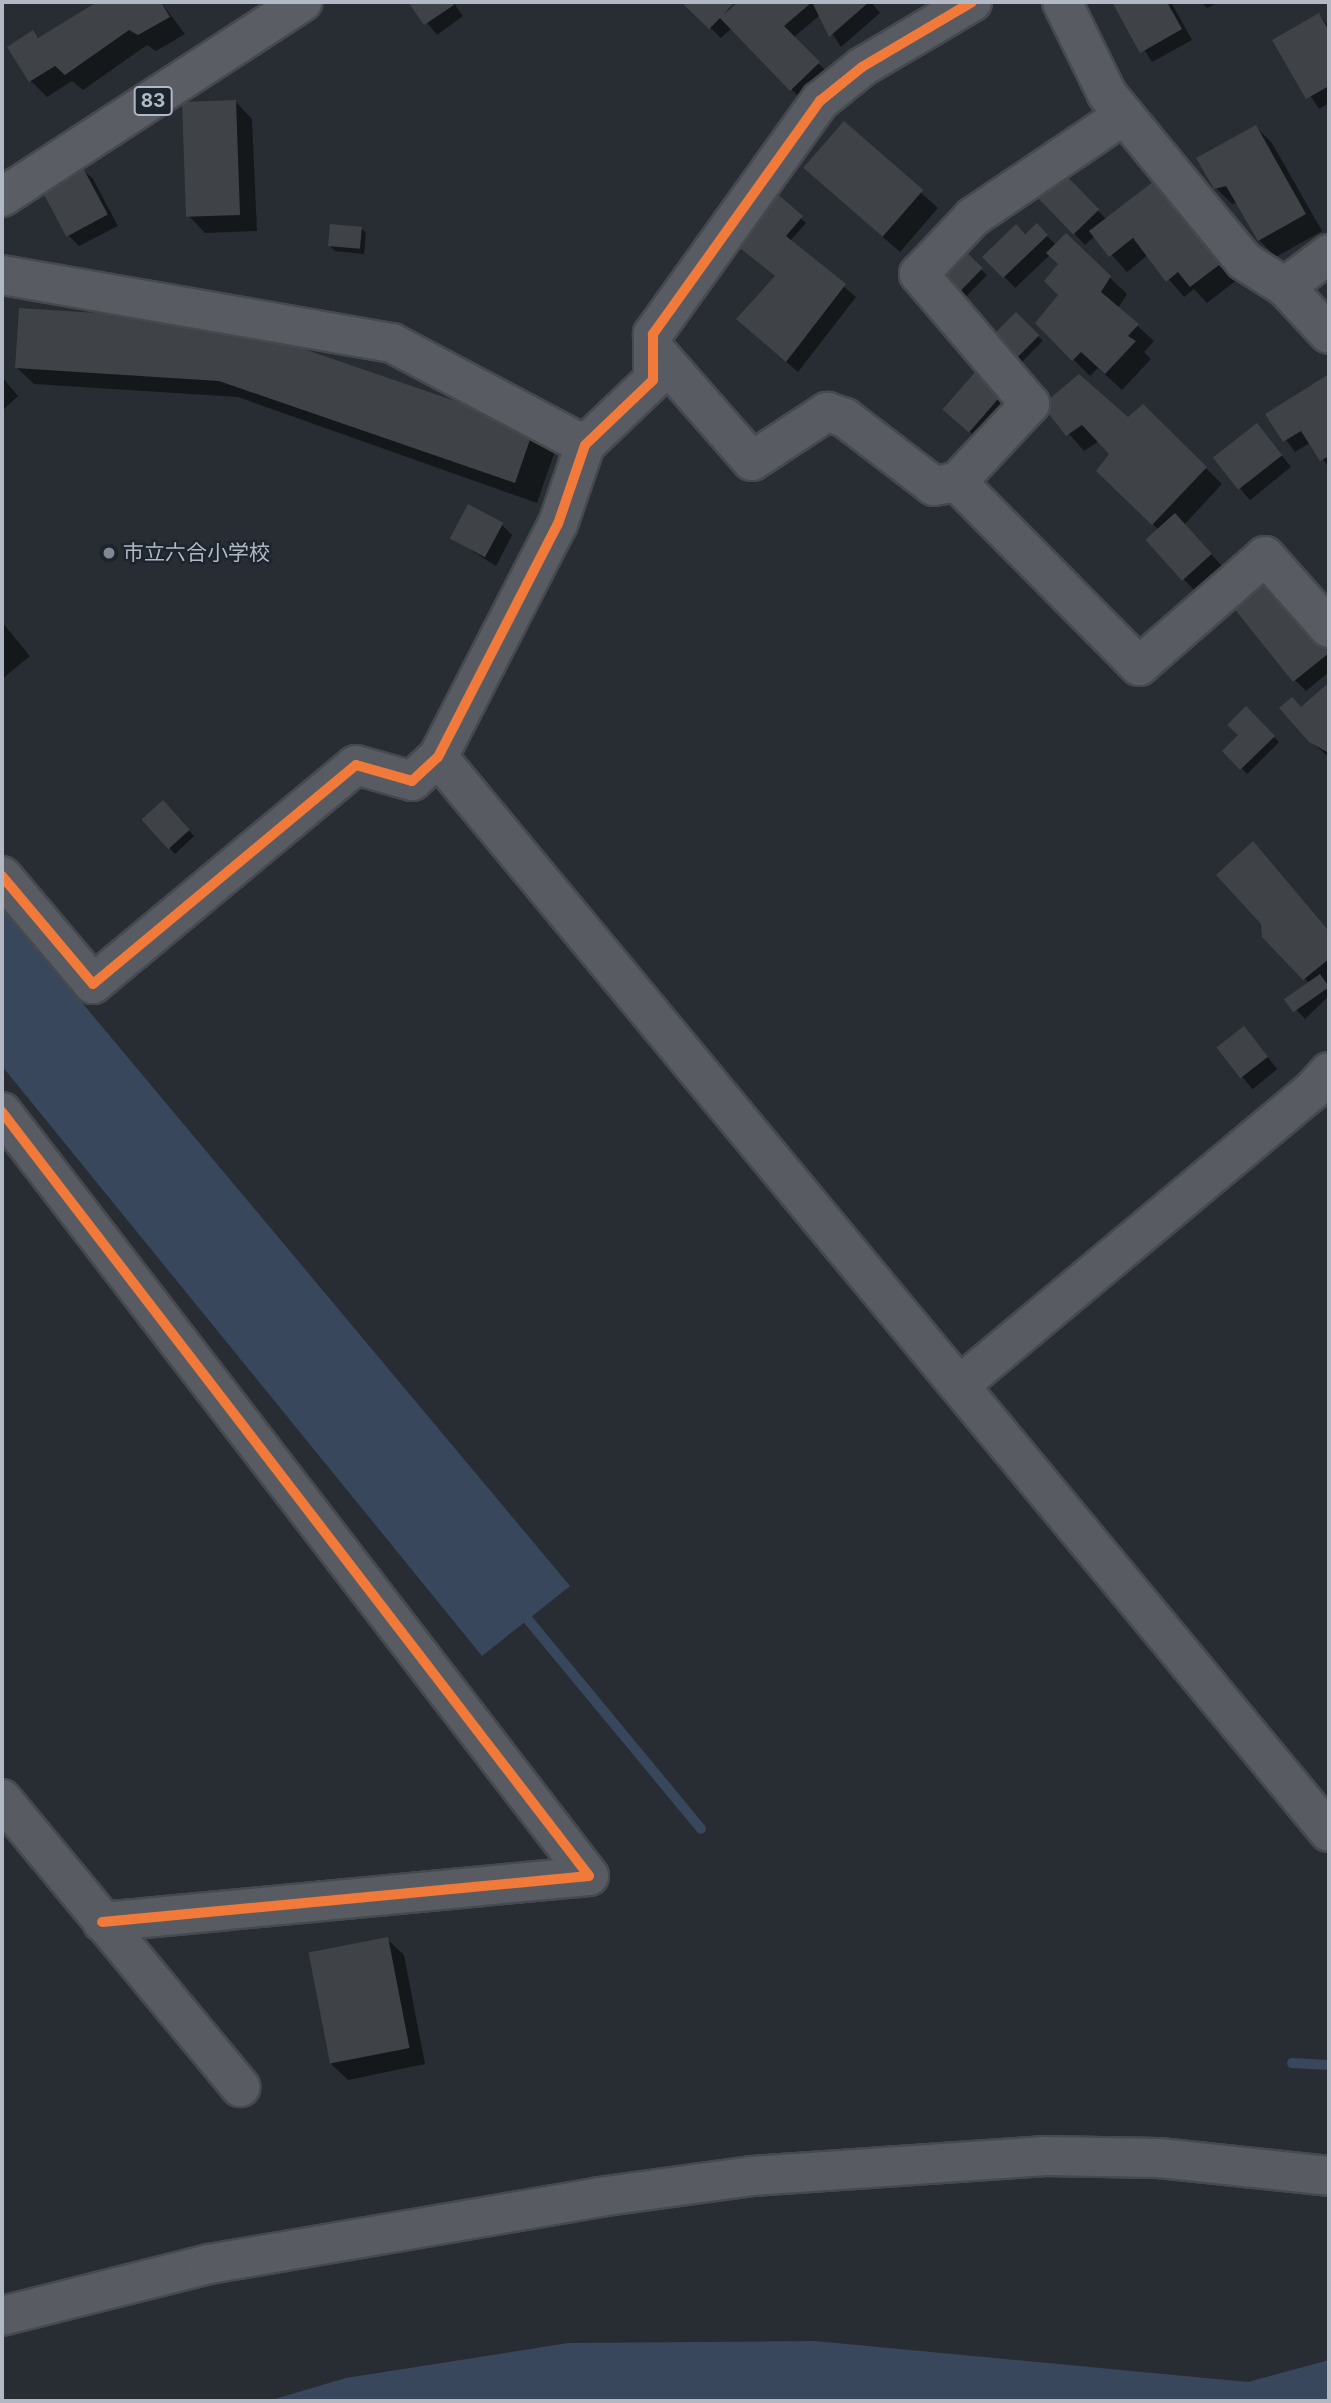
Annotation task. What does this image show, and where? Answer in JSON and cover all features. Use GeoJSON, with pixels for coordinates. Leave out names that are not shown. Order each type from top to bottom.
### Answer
{"type":"FeatureCollection","features":[{"type":"Feature","properties":{"kind":"main road","name":"83"},"geometry":{"type":"LineString","coordinates":[[2,197],[302,2]]}},
{"type":"Feature","properties":{"kind":"street"},"geometry":{"type":"LineString","coordinates":[[2,876],[93,984],[355,765],[412,781],[438,757],[558,524],[585,445],[653,380],[653,334],[820,101],[862,67],[972,2]]}},
{"type":"Feature","properties":{"kind":"street"},"geometry":{"type":"LineString","coordinates":[[1062,2],[1107,94],[1244,261],[1285,287],[1329,334]]}},
{"type":"Feature","properties":{"kind":"street"},"geometry":{"type":"LineString","coordinates":[[653,348],[752,461],[827,412],[845,418],[934,486],[957,482],[1030,404],[919,274],[973,217],[1125,115]]}},
{"type":"Feature","properties":{"kind":"street"},"geometry":{"type":"LineString","coordinates":[[1285,287],[1329,254]]}},
{"type":"Feature","properties":{"kind":"street"},"geometry":{"type":"LineString","coordinates":[[2,275],[392,342],[585,445]]}},
{"type":"Feature","properties":{"kind":"street"},"geometry":{"type":"LineString","coordinates":[[957,482],[1139,666],[1265,556],[1329,628]]}},
{"type":"Feature","properties":{"kind":"street"},"geometry":{"type":"LineString","coordinates":[[438,757],[1329,1832]]}},
{"type":"Feature","properties":{"kind":"street"},"geometry":{"type":"LineString","coordinates":[[960,1385],[1311,1092],[1329,1072]]}},
{"type":"Feature","properties":{"kind":"street"},"geometry":{"type":"LineString","coordinates":[[2,1112],[589,1876],[102,1922]]}},
{"type":"Feature","properties":{"kind":"street"},"geometry":{"type":"LineString","coordinates":[[2,1799],[240,2087]]}},
{"type":"Feature","properties":{"kind":"street"},"geometry":{"type":"LineString","coordinates":[[2,2316],[209,2264],[599,2197],[752,2176],[1042,2156],[1159,2158],[1329,2176]]}},
{"type":"Feature","properties":{"kind":"water"},"geometry":{"type":"Polygon","coordinates":[[[2,907],[570,1586],[482,1656],[2,1066],[2,907]]]}},
{"type":"Feature","properties":{"kind":"water"},"geometry":{"type":"Polygon","coordinates":[[[815,2341],[1248,2382],[1329,2360],[1329,2401],[268,2401],[346,2378],[568,2343],[815,2341]]]}},
{"type":"Feature","properties":{"kind":"building"},"geometry":{"type":"Polygon","coordinates":[[[97,2],[161,2],[170,17],[138,35],[129,30],[65,75],[55,66],[29,82],[7,47],[33,30],[38,38],[97,2]]]}},
{"type":"Feature","properties":{"kind":"building"},"geometry":{"type":"Polygon","coordinates":[[[408,2],[452,2],[454,5],[424,25],[408,2]]]}},
{"type":"Feature","properties":{"kind":"building"},"geometry":{"type":"Polygon","coordinates":[[[681,2],[735,2],[723,15],[738,2],[812,2],[784,26],[820,62],[790,91],[720,18],[709,29],[681,2]]]}},
{"type":"Feature","properties":{"kind":"building"},"geometry":{"type":"Polygon","coordinates":[[[812,2],[869,2],[829,37],[812,2]]]}},
{"type":"Feature","properties":{"kind":"building"},"geometry":{"type":"Polygon","coordinates":[[[1112,2],[1167,2],[1182,29],[1140,53],[1112,2]]]}},
{"type":"Feature","properties":{"kind":"building"},"geometry":{"type":"Polygon","coordinates":[[[1319,13],[1329,31],[1329,86],[1306,99],[1272,40],[1319,13]]]}},
{"type":"Feature","properties":{"kind":"building"},"geometry":{"type":"Polygon","coordinates":[[[236,100],[240,215],[186,217],[182,102],[236,100]]]}},
{"type":"Feature","properties":{"kind":"building"},"geometry":{"type":"Polygon","coordinates":[[[844,121],[923,190],[883,237],[803,168],[844,121]]]}},
{"type":"Feature","properties":{"kind":"building"},"geometry":{"type":"Polygon","coordinates":[[[1256,125],[1306,214],[1258,241],[1226,186],[1214,189],[1196,158],[1256,125]]]}},
{"type":"Feature","properties":{"kind":"building"},"geometry":{"type":"Polygon","coordinates":[[[82,166],[108,215],[66,237],[41,188],[82,166]]]}},
{"type":"Feature","properties":{"kind":"building"},"geometry":{"type":"Polygon","coordinates":[[[1061,170],[1099,210],[1073,235],[1035,195],[1061,170]]]}},
{"type":"Feature","properties":{"kind":"building"},"geometry":{"type":"Polygon","coordinates":[[[1158,178],[1223,262],[1190,287],[1178,272],[1166,282],[1133,238],[1109,257],[1089,231],[1158,178]]]}},
{"type":"Feature","properties":{"kind":"building"},"geometry":{"type":"Polygon","coordinates":[[[768,186],[803,216],[786,236],[846,284],[786,362],[736,319],[775,276],[726,237],[768,186]]]}},
{"type":"Feature","properties":{"kind":"building"},"geometry":{"type":"Polygon","coordinates":[[[1037,223],[1048,235],[1003,278],[982,257],[1016,224],[1025,234],[1037,223]]]}},
{"type":"Feature","properties":{"kind":"building"},"geometry":{"type":"Polygon","coordinates":[[[330,224],[362,227],[360,249],[328,246],[330,224]]]}},
{"type":"Feature","properties":{"kind":"building"},"geometry":{"type":"Polygon","coordinates":[[[1066,233],[1111,276],[1101,292],[1139,324],[1128,336],[1136,341],[1105,374],[1081,352],[1072,361],[1035,323],[1058,295],[1044,281],[1058,264],[1046,253],[1066,233]]]}},
{"type":"Feature","properties":{"kind":"building"},"geometry":{"type":"Polygon","coordinates":[[[959,245],[983,268],[958,294],[934,271],[959,245]]]}},
{"type":"Feature","properties":{"kind":"building"},"geometry":{"type":"Polygon","coordinates":[[[19,308],[222,321],[534,428],[515,483],[219,381],[15,368],[19,308]]]}},
{"type":"Feature","properties":{"kind":"building"},"geometry":{"type":"Polygon","coordinates":[[[1016,312],[1039,335],[1011,364],[988,340],[1016,312]]]}},
{"type":"Feature","properties":{"kind":"building"},"geometry":{"type":"Polygon","coordinates":[[[976,371],[1002,394],[969,432],[943,409],[976,371]]]}},
{"type":"Feature","properties":{"kind":"building"},"geometry":{"type":"Polygon","coordinates":[[[1079,374],[1128,417],[1143,404],[1207,467],[1152,525],[1096,471],[1109,454],[1082,425],[1066,436],[1042,405],[1079,374]]]}},
{"type":"Feature","properties":{"kind":"building"},"geometry":{"type":"Polygon","coordinates":[[[1329,374],[1329,456],[1320,461],[1301,431],[1283,442],[1265,414],[1329,374]]]}},
{"type":"Feature","properties":{"kind":"building"},"geometry":{"type":"Polygon","coordinates":[[[1257,423],[1282,455],[1238,490],[1213,457],[1257,423]]]}},
{"type":"Feature","properties":{"kind":"building"},"geometry":{"type":"Polygon","coordinates":[[[468,504],[503,523],[485,557],[450,538],[468,504]]]}},
{"type":"Feature","properties":{"kind":"building"},"geometry":{"type":"Polygon","coordinates":[[[1175,513],[1212,554],[1182,581],[1145,540],[1175,513]]]}},
{"type":"Feature","properties":{"kind":"building"},"geometry":{"type":"Polygon","coordinates":[[[1261,584],[1276,601],[1286,594],[1329,647],[1329,653],[1293,682],[1233,607],[1261,584]]]}},
{"type":"Feature","properties":{"kind":"building"},"geometry":{"type":"Polygon","coordinates":[[[1326,685],[1329,689],[1329,753],[1309,742],[1279,708],[1292,697],[1301,707],[1326,685]]]}},
{"type":"Feature","properties":{"kind":"building"},"geometry":{"type":"Polygon","coordinates":[[[1246,706],[1275,736],[1240,770],[1222,751],[1238,735],[1227,725],[1246,706]]]}},
{"type":"Feature","properties":{"kind":"building"},"geometry":{"type":"Polygon","coordinates":[[[163,800],[190,830],[168,849],[141,819],[163,800]]]}},
{"type":"Feature","properties":{"kind":"building"},"geometry":{"type":"Polygon","coordinates":[[[1253,841],[1329,931],[1329,959],[1303,980],[1262,937],[1261,924],[1216,875],[1253,841]]]}},
{"type":"Feature","properties":{"kind":"building"},"geometry":{"type":"Polygon","coordinates":[[[1320,974],[1329,987],[1293,1012],[1284,999],[1320,974]]]}},
{"type":"Feature","properties":{"kind":"building"},"geometry":{"type":"Polygon","coordinates":[[[1244,1026],[1268,1057],[1240,1078],[1216,1048],[1244,1026]]]}},
{"type":"Feature","properties":{"kind":"building"},"geometry":{"type":"Polygon","coordinates":[[[388,1937],[410,2048],[330,2063],[308,1952],[388,1937]]]}},
{"type":"Feature","properties":{"kind":"waterway"},"geometry":{"type":"LineString","coordinates":[[520,1610],[701,1829]]}},
{"type":"Feature","properties":{"kind":"waterway"},"geometry":{"type":"LineString","coordinates":[[1292,2063],[1329,2065]]}},
{"type":"Feature","properties":{"kind":"cycle path"},"geometry":{"type":"LineString","coordinates":[[2,876],[93,984],[356,765],[412,781],[438,757],[558,524],[585,445],[653,380],[653,334],[820,101],[862,67],[972,2]]}},
{"type":"Feature","properties":{"kind":"cycle path"},"geometry":{"type":"LineString","coordinates":[[2,1112],[589,1876],[102,1922]]}},
{"type":"Feature","properties":{"kind":"place","name":"市立六合小学校"},"geometry":{"type":"Point","coordinates":[109,553]}}]}
